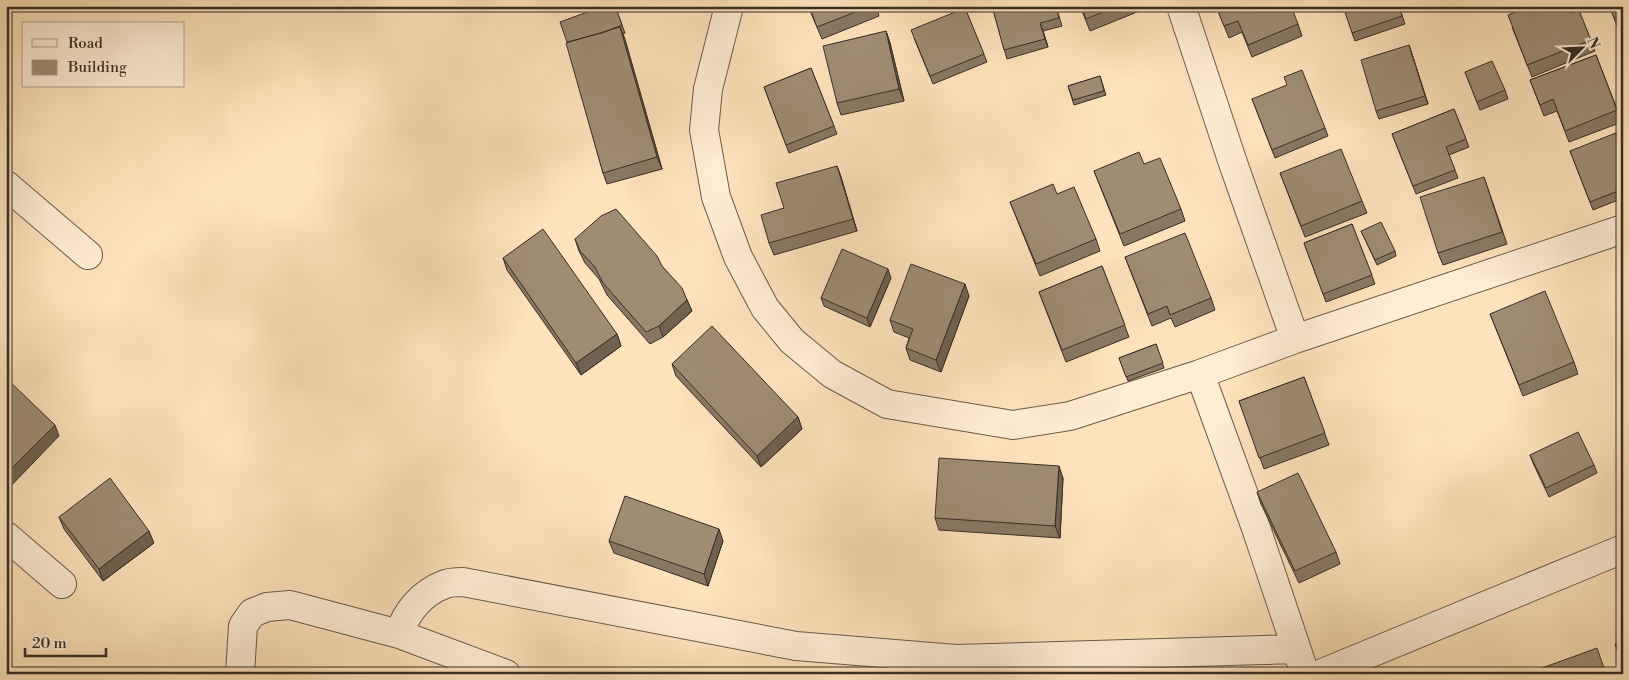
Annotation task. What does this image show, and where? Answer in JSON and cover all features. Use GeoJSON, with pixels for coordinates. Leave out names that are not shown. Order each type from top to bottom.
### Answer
{"type":"FeatureCollection","features":[{"type":"Feature","properties":{"kind":"street"},"geometry":{"type":"LineString","coordinates":[[729,6],[708,89],[704,130],[716,197],[738,257],[765,308],[792,341],[832,374],[887,404],[1013,425],[1070,416],[1200,374],[1295,339],[1623,229]]}},
{"type":"Feature","properties":{"kind":"street"},"geometry":{"type":"LineString","coordinates":[[1181,6],[1233,163],[1295,339]]}},
{"type":"Feature","properties":{"kind":"street"},"geometry":{"type":"LineString","coordinates":[[6,185],[88,255]]}},
{"type":"Feature","properties":{"kind":"street"},"geometry":{"type":"LineString","coordinates":[[399,634],[404,620],[410,611],[427,594],[444,584],[463,582],[796,646],[956,659],[1301,661],[1256,528],[1200,374]]}},
{"type":"Feature","properties":{"kind":"street"},"geometry":{"type":"LineString","coordinates":[[6,536],[62,584]]}},
{"type":"Feature","properties":{"kind":"street"},"geometry":{"type":"LineString","coordinates":[[1320,674],[1623,549]]}},
{"type":"Feature","properties":{"kind":"street"},"geometry":{"type":"LineString","coordinates":[[240,674],[242,626],[252,613],[267,607],[290,605],[399,634],[506,674]]}},
{"type":"Feature","properties":{"kind":"building"},"geometry":{"type":"Polygon","coordinates":[[[604,6],[615,6],[622,25],[602,33],[567,42],[560,22],[604,6]]]}},
{"type":"Feature","properties":{"kind":"building"},"geometry":{"type":"Polygon","coordinates":[[[809,6],[871,6],[817,27],[809,6]]]}},
{"type":"Feature","properties":{"kind":"building"},"geometry":{"type":"Polygon","coordinates":[[[992,6],[1056,6],[1059,18],[1040,23],[1045,39],[1004,50],[992,6]]]}},
{"type":"Feature","properties":{"kind":"building"},"geometry":{"type":"Polygon","coordinates":[[[1081,6],[1117,6],[1086,19],[1081,6]]]}},
{"type":"Feature","properties":{"kind":"building"},"geometry":{"type":"Polygon","coordinates":[[[1216,6],[1291,6],[1298,24],[1248,45],[1238,21],[1224,26],[1216,6]]]}},
{"type":"Feature","properties":{"kind":"building"},"geometry":{"type":"Polygon","coordinates":[[[1343,6],[1399,6],[1402,16],[1352,33],[1343,6]]]}},
{"type":"Feature","properties":{"kind":"building"},"geometry":{"type":"Polygon","coordinates":[[[1530,6],[1568,6],[1571,13],[1579,10],[1591,40],[1527,65],[1508,15],[1530,6]]]}},
{"type":"Feature","properties":{"kind":"building"},"geometry":{"type":"Polygon","coordinates":[[[1609,6],[1623,6],[1623,30],[1620,32],[1609,6]]]}},
{"type":"Feature","properties":{"kind":"building"},"geometry":{"type":"Polygon","coordinates":[[[965,8],[984,54],[930,76],[911,30],[965,8]]]}},
{"type":"Feature","properties":{"kind":"building"},"geometry":{"type":"Polygon","coordinates":[[[620,27],[657,157],[603,173],[566,43],[620,27]]]}},
{"type":"Feature","properties":{"kind":"building"},"geometry":{"type":"Polygon","coordinates":[[[886,31],[899,89],[837,103],[823,46],[886,31]]]}},
{"type":"Feature","properties":{"kind":"building"},"geometry":{"type":"Polygon","coordinates":[[[1409,45],[1425,96],[1376,111],[1361,60],[1409,45]]]}},
{"type":"Feature","properties":{"kind":"building"},"geometry":{"type":"Polygon","coordinates":[[[1596,55],[1617,110],[1565,131],[1553,99],[1540,105],[1530,80],[1596,55]]]}},
{"type":"Feature","properties":{"kind":"building"},"geometry":{"type":"Polygon","coordinates":[[[1492,61],[1505,90],[1477,102],[1465,72],[1492,61]]]}},
{"type":"Feature","properties":{"kind":"building"},"geometry":{"type":"Polygon","coordinates":[[[811,68],[834,126],[786,145],[764,87],[811,68]]]}},
{"type":"Feature","properties":{"kind":"building"},"geometry":{"type":"Polygon","coordinates":[[[1302,70],[1325,128],[1272,150],[1252,99],[1287,85],[1284,77],[1302,70]]]}},
{"type":"Feature","properties":{"kind":"building"},"geometry":{"type":"Polygon","coordinates":[[[1100,76],[1104,91],[1073,100],[1068,86],[1100,76]]]}},
{"type":"Feature","properties":{"kind":"building"},"geometry":{"type":"Polygon","coordinates":[[[1454,109],[1466,139],[1446,147],[1455,170],[1413,186],[1392,134],[1454,109]]]}},
{"type":"Feature","properties":{"kind":"building"},"geometry":{"type":"Polygon","coordinates":[[[1621,131],[1623,136],[1623,189],[1590,202],[1570,151],[1621,131]]]}},
{"type":"Feature","properties":{"kind":"building"},"geometry":{"type":"Polygon","coordinates":[[[1341,149],[1362,201],[1301,226],[1280,173],[1341,149]]]}},
{"type":"Feature","properties":{"kind":"building"},"geometry":{"type":"Polygon","coordinates":[[[1139,152],[1144,164],[1160,158],[1181,209],[1120,234],[1094,171],[1139,152]]]}},
{"type":"Feature","properties":{"kind":"building"},"geometry":{"type":"Polygon","coordinates":[[[837,166],[853,219],[769,243],[761,215],[784,208],[776,183],[837,166]]]}},
{"type":"Feature","properties":{"kind":"building"},"geometry":{"type":"Polygon","coordinates":[[[1484,177],[1502,232],[1438,253],[1420,197],[1484,177]]]}},
{"type":"Feature","properties":{"kind":"building"},"geometry":{"type":"Polygon","coordinates":[[[1053,184],[1057,194],[1074,187],[1096,239],[1036,264],[1010,202],[1053,184]]]}},
{"type":"Feature","properties":{"kind":"building"},"geometry":{"type":"Polygon","coordinates":[[[616,209],[682,288],[687,300],[659,326],[646,332],[603,283],[595,267],[580,251],[575,239],[601,216],[616,209]]]}},
{"type":"Feature","properties":{"kind":"building"},"geometry":{"type":"Polygon","coordinates":[[[1381,222],[1395,251],[1375,260],[1361,231],[1381,222]]]}},
{"type":"Feature","properties":{"kind":"building"},"geometry":{"type":"Polygon","coordinates":[[[1352,224],[1372,275],[1323,294],[1304,243],[1352,224]]]}},
{"type":"Feature","properties":{"kind":"building"},"geometry":{"type":"Polygon","coordinates":[[[543,229],[617,334],[576,363],[503,258],[543,229]]]}},
{"type":"Feature","properties":{"kind":"building"},"geometry":{"type":"Polygon","coordinates":[[[1185,233],[1211,298],[1170,315],[1167,306],[1148,314],[1125,257],[1185,233]]]}},
{"type":"Feature","properties":{"kind":"building"},"geometry":{"type":"Polygon","coordinates":[[[842,249],[888,269],[867,318],[821,298],[842,249]]]}},
{"type":"Feature","properties":{"kind":"building"},"geometry":{"type":"Polygon","coordinates":[[[911,264],[965,284],[936,360],[906,348],[913,329],[890,320],[911,264]]]}},
{"type":"Feature","properties":{"kind":"building"},"geometry":{"type":"Polygon","coordinates":[[[1102,266],[1125,325],[1062,350],[1039,292],[1102,266]]]}},
{"type":"Feature","properties":{"kind":"building"},"geometry":{"type":"Polygon","coordinates":[[[1545,291],[1574,362],[1519,385],[1490,314],[1545,291]]]}},
{"type":"Feature","properties":{"kind":"building"},"geometry":{"type":"Polygon","coordinates":[[[712,326],[798,417],[757,456],[672,364],[712,326]]]}},
{"type":"Feature","properties":{"kind":"building"},"geometry":{"type":"Polygon","coordinates":[[[1156,344],[1163,363],[1126,377],[1119,358],[1156,344]]]}},
{"type":"Feature","properties":{"kind":"building"},"geometry":{"type":"Polygon","coordinates":[[[1304,377],[1325,433],[1259,458],[1239,401],[1304,377]]]}},
{"type":"Feature","properties":{"kind":"building"},"geometry":{"type":"Polygon","coordinates":[[[6,378],[55,425],[6,474],[6,378]]]}},
{"type":"Feature","properties":{"kind":"building"},"geometry":{"type":"Polygon","coordinates":[[[1578,432],[1594,465],[1546,488],[1530,455],[1578,432]]]}},
{"type":"Feature","properties":{"kind":"building"},"geometry":{"type":"Polygon","coordinates":[[[939,458],[1059,466],[1055,526],[935,518],[939,458]]]}},
{"type":"Feature","properties":{"kind":"building"},"geometry":{"type":"Polygon","coordinates":[[[1298,473],[1336,552],[1295,571],[1257,492],[1298,473]]]}},
{"type":"Feature","properties":{"kind":"building"},"geometry":{"type":"Polygon","coordinates":[[[110,478],[149,531],[99,569],[59,517],[110,478]]]}},
{"type":"Feature","properties":{"kind":"building"},"geometry":{"type":"Polygon","coordinates":[[[625,496],[719,529],[704,574],[609,541],[625,496]]]}},
{"type":"Feature","properties":{"kind":"building"},"geometry":{"type":"Polygon","coordinates":[[[1623,641],[1623,667],[1615,644],[1623,641]]]}},
{"type":"Feature","properties":{"kind":"building"},"geometry":{"type":"Polygon","coordinates":[[[1597,648],[1606,674],[1535,674],[1534,671],[1597,648]]]}}]}
